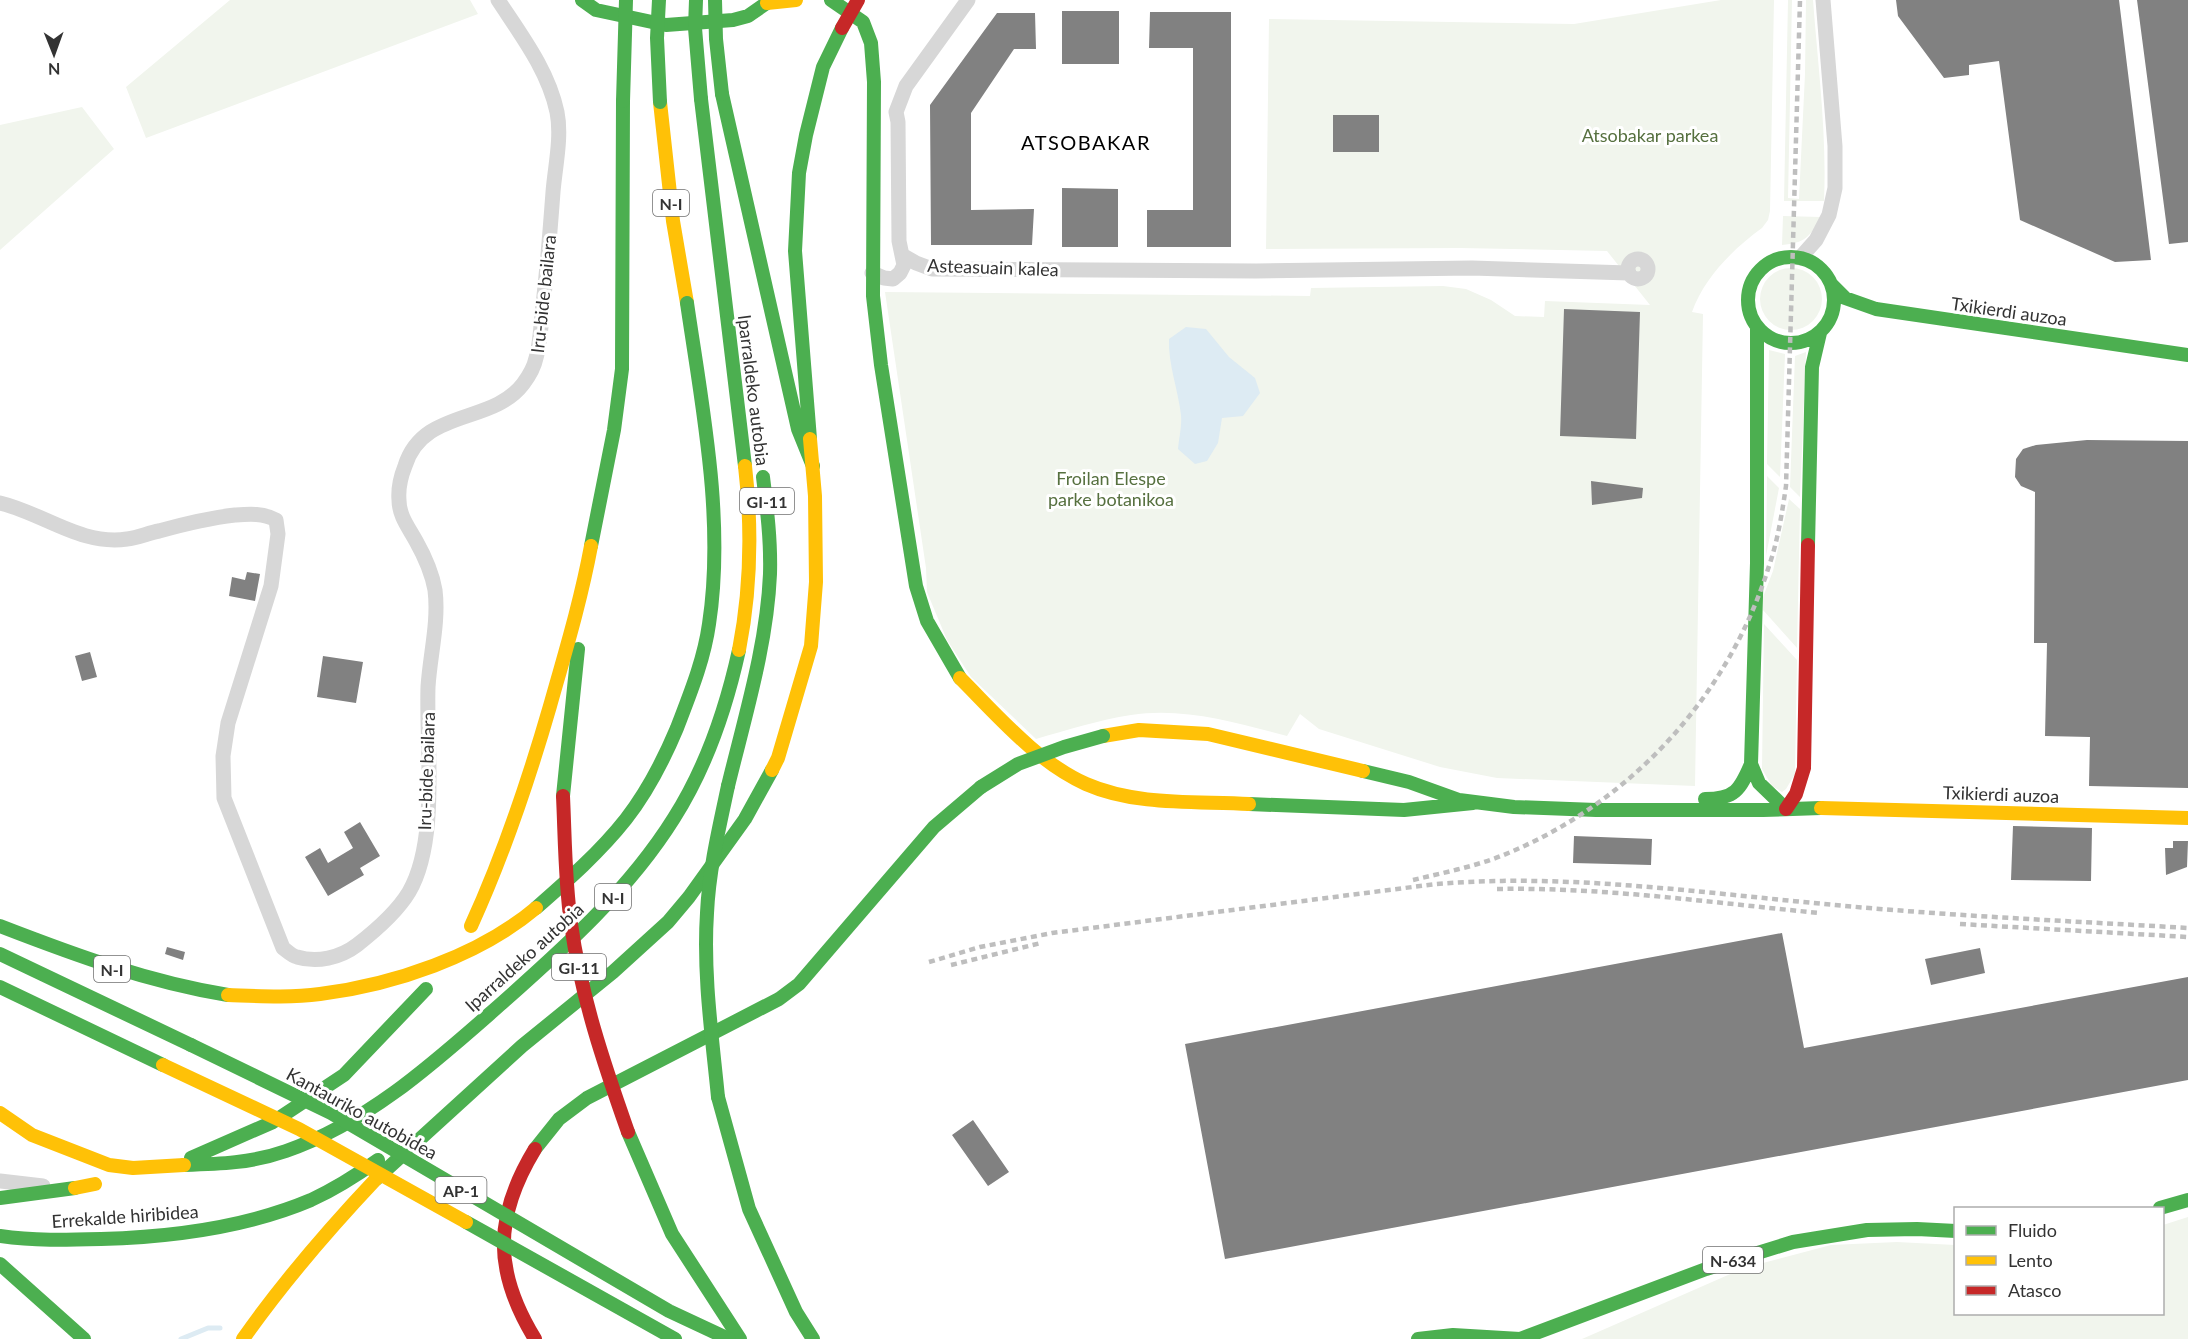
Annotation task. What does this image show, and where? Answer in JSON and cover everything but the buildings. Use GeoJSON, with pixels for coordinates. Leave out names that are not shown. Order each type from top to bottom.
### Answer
{"type":"FeatureCollection","features":[{"type":"Feature","properties":{"kind":"main road"},"geometry":{"type":"LineString","coordinates":[[582,0],[596,10],[666,25],[733,20],[748,16],[769,2],[796,0]]}},
{"type":"Feature","properties":{"kind":"main road","name":"GI-11"},"geometry":{"type":"LineString","coordinates":[[626,0],[623,101],[622,369],[614,430],[580,603],[577,664],[563,796],[571,924],[583,993],[600,1056],[628,1132],[672,1234],[740,1339]]}},
{"type":"Feature","properties":{"kind":"main road","name":"N-I"},"geometry":{"type":"LineString","coordinates":[[0,926],[85,960],[190,990],[228,995],[320,994],[392,980],[468,952],[526,916],[584,866],[627,818],[664,758],[693,688],[709,624],[715,537],[706,430],[673,221],[660,102],[657,38],[659,0]]}},
{"type":"Feature","properties":{"kind":"main road","name":"Iparraldeko autobia"},"geometry":{"type":"LineString","coordinates":[[0,1113],[28,1134],[105,1164],[129,1168],[246,1162],[315,1141],[387,1097],[439,1057],[527,980],[588,923],[638,869],[669,827],[708,753],[723,716],[736,671],[745,627],[750,540],[749,498],[701,99],[694,28],[696,0]]}},
{"type":"Feature","properties":{"kind":"main road"},"geometry":{"type":"LineString","coordinates":[[715,0],[716,39],[722,94],[798,429],[813,466]]}},
{"type":"Feature","properties":{"kind":"main road"},"geometry":{"type":"LineString","coordinates":[[831,0],[863,22],[869,36],[874,82],[872,273],[876,329],[916,586],[927,621],[960,678],[1023,740],[1062,770],[1087,784],[1133,797],[1404,810],[1473,803]]}},
{"type":"Feature","properties":{"kind":"main road"},"geometry":{"type":"LineString","coordinates":[[243,1339],[266,1306],[322,1237],[385,1169],[522,1046],[613,972],[668,922],[689,897],[745,819],[778,758],[811,646],[816,582],[815,496],[795,251],[799,173],[814,99],[823,68],[858,0]]}},
{"type":"Feature","properties":{"kind":"main road"},"geometry":{"type":"LineString","coordinates":[[714,217],[749,384]]}},
{"type":"Feature","properties":{"kind":"main road"},"geometry":{"type":"LineString","coordinates":[[1785,257],[1800,258],[1814,263],[1825,272],[1832,285],[1835,300],[1828,324],[1809,340],[1795,344],[1781,342],[1768,336],[1757,327],[1750,313],[1748,299],[1751,284],[1759,272],[1771,262],[1785,257]]}},
{"type":"Feature","properties":{"kind":"main road","name":"Txikierdi auzoa"},"geometry":{"type":"LineString","coordinates":[[1832,285],[1845,298],[1876,309],[2188,355]]}},
{"type":"Feature","properties":{"kind":"main road"},"geometry":{"type":"LineString","coordinates":[[1409,782],[1431,782],[1508,794],[1722,799],[1738,791],[1751,764],[1757,552],[1757,327]]}},
{"type":"Feature","properties":{"kind":"main road"},"geometry":{"type":"LineString","coordinates":[[1751,764],[1758,783],[1786,809],[1796,794],[1804,768],[1812,367],[1820,333]]}},
{"type":"Feature","properties":{"kind":"main road","name":"GI-11"},"geometry":{"type":"LineString","coordinates":[[761,462],[769,517],[769,586],[763,632],[711,873],[706,930],[709,992],[718,1097],[748,1209],[796,1312],[813,1339]]}},
{"type":"Feature","properties":{"kind":"main road"},"geometry":{"type":"LineString","coordinates":[[471,926],[496,871],[528,780],[580,603]]}},
{"type":"Feature","properties":{"kind":"main road"},"geometry":{"type":"LineString","coordinates":[[535,1339],[513,1300],[504,1266],[503,1230],[512,1194],[541,1139],[566,1113],[598,1093],[779,999],[799,984],[934,827],[981,787],[1018,764],[1103,736],[1139,730],[1177,731],[1208,734],[1261,745],[1409,782],[1441,795],[1473,803]]}},
{"type":"Feature","properties":{"kind":"main road","name":"Txikierdi auzoa"},"geometry":{"type":"LineString","coordinates":[[1473,803],[1596,810],[1838,807],[2188,818]]}},
{"type":"Feature","properties":{"kind":"main road","name":"Kantauriko autobidea"},"geometry":{"type":"LineString","coordinates":[[0,954],[331,1113],[669,1311],[729,1339]]}},
{"type":"Feature","properties":{"kind":"main road","name":"AP-1"},"geometry":{"type":"LineString","coordinates":[[0,987],[299,1128],[675,1339]]}},
{"type":"Feature","properties":{"kind":"main road"},"geometry":{"type":"LineString","coordinates":[[190,1158],[273,1122],[344,1075],[426,989]]}},
{"type":"Feature","properties":{"kind":"main road","name":"Errekalde hiribidea"},"geometry":{"type":"LineString","coordinates":[[0,1236],[43,1239],[161,1235],[234,1224],[288,1209],[332,1190],[370,1166],[478,1077],[522,1046]]}},
{"type":"Feature","properties":{"kind":"main road","name":"Errekalde hiribidea"},"geometry":{"type":"LineString","coordinates":[[0,1198],[95,1184]]}},
{"type":"Feature","properties":{"kind":"main road"},"geometry":{"type":"LineString","coordinates":[[2164,1208],[2188,1200]]}},
{"type":"Feature","properties":{"kind":"main road","name":"N-634"},"geometry":{"type":"LineString","coordinates":[[1520,1339],[1706,1269],[1793,1242],[1867,1230],[1954,1231]]}},
{"type":"Feature","properties":{"kind":"main road"},"geometry":{"type":"LineString","coordinates":[[0,1264],[84,1339]]}},
{"type":"Feature","properties":{"kind":"main road"},"geometry":{"type":"LineString","coordinates":[[1418,1339],[1453,1335],[1520,1339]]}},
{"type":"Feature","properties":{"kind":"street","name":"Iru-bide bailara"},"geometry":{"type":"LineString","coordinates":[[0,502],[30,512],[64,529],[88,537],[108,540],[128,540],[208,518],[267,515],[276,520],[278,534],[271,586],[228,723],[223,756],[224,798],[283,948],[295,957],[335,958],[358,944],[380,925],[408,893],[419,868],[428,811],[429,683],[436,609],[435,587],[427,562],[404,520],[399,501],[401,477],[408,455],[418,441],[432,430],[509,398],[522,385],[534,367],[537,354],[547,270],[557,114],[540,66],[498,0]]}},
{"type":"Feature","properties":{"kind":"street","name":"Asteasuain kalea"},"geometry":{"type":"LineString","coordinates":[[968,0],[906,86],[896,112],[899,241],[902,255],[916,264],[932,269],[1256,271],[1472,268],[1629,273]]}},
{"type":"Feature","properties":{"kind":"street"},"geometry":{"type":"LineString","coordinates":[[1800,258],[1816,240],[1829,215],[1835,188],[1835,146],[1823,0]]}},
{"type":"Feature","properties":{"kind":"street"},"geometry":{"type":"LineString","coordinates":[[872,116],[880,109],[896,112]]}},
{"type":"Feature","properties":{"kind":"street"},"geometry":{"type":"LineString","coordinates":[[872,273],[893,279],[904,265],[902,255]]}},
{"type":"Feature","properties":{"kind":"street"},"geometry":{"type":"LineString","coordinates":[[0,1181],[75,1188]]}},
{"type":"Feature","properties":{"kind":"green space"},"geometry":{"type":"Polygon","coordinates":[[[230,0],[470,0],[478,14],[146,138],[126,87],[230,0]]]}},
{"type":"Feature","properties":{"kind":"green space"},"geometry":{"type":"Polygon","coordinates":[[[1721,0],[1774,0],[1770,211],[1768,220],[1762,228],[1730,255],[1712,276],[1697,299],[1692,312],[1703,314],[1695,786],[1497,778],[1440,767],[1319,729],[1300,714],[1287,736],[1210,718],[1151,713],[1107,720],[1036,739],[971,677],[947,640],[927,592],[926,568],[885,292],[1310,296],[1311,288],[1443,286],[1466,289],[1491,300],[1515,316],[1544,317],[1545,301],[1650,305],[1607,251],[1460,248],[1266,249],[1269,19],[1574,24],[1721,0]]]}},
{"type":"Feature","properties":{"kind":"green space"},"geometry":{"type":"Polygon","coordinates":[[[1788,0],[1792,0],[1788,198],[1799,199],[1806,0],[1813,0],[1823,126],[1824,201],[1784,201],[1788,0]]]}},
{"type":"Feature","properties":{"kind":"green space"},"geometry":{"type":"Polygon","coordinates":[[[82,107],[114,149],[0,250],[0,125],[82,107]]]}},
{"type":"Feature","properties":{"kind":"green space"},"geometry":{"type":"Polygon","coordinates":[[[1783,216],[1821,217],[1814,230],[1802,241],[1782,245],[1783,216]]]}},
{"type":"Feature","properties":{"kind":"green space"},"geometry":{"type":"Polygon","coordinates":[[[1791,268],[1803,270],[1813,277],[1820,287],[1822,299],[1820,311],[1813,321],[1803,328],[1791,330],[1779,328],[1769,321],[1762,311],[1760,299],[1762,287],[1769,277],[1779,270],[1791,268]]]}},
{"type":"Feature","properties":{"kind":"green space"},"geometry":{"type":"Polygon","coordinates":[[[1769,350],[1785,354],[1780,477],[1767,464],[1769,350]]]}},
{"type":"Feature","properties":{"kind":"green space"},"geometry":{"type":"Polygon","coordinates":[[[1806,352],[1800,497],[1790,487],[1795,356],[1806,352]]]}},
{"type":"Feature","properties":{"kind":"green space"},"geometry":{"type":"Polygon","coordinates":[[[1767,476],[1779,488],[1766,556],[1767,476]]]}},
{"type":"Feature","properties":{"kind":"green space"},"geometry":{"type":"Polygon","coordinates":[[[1789,499],[1800,509],[1797,648],[1763,610],[1763,597],[1773,571],[1789,499]]]}},
{"type":"Feature","properties":{"kind":"green space"},"geometry":{"type":"Polygon","coordinates":[[[1764,624],[1797,660],[1795,774],[1782,792],[1772,786],[1762,769],[1764,624]]]}},
{"type":"Feature","properties":{"kind":"green space"},"geometry":{"type":"Polygon","coordinates":[[[2188,1217],[2188,1339],[1582,1339],[1744,1268],[1831,1245],[1897,1242],[1954,1245],[1954,1315],[2164,1315],[2164,1225],[2188,1217]]]}},
{"type":"Feature","properties":{"kind":"shaded area"},"geometry":{"type":"Polygon","coordinates":[[[1186,327],[1206,329],[1229,357],[1255,378],[1260,393],[1243,416],[1222,418],[1218,443],[1207,461],[1195,464],[1178,449],[1181,415],[1169,348],[1169,339],[1186,327]]]}},
{"type":"Feature","properties":{"kind":"waterway"},"geometry":{"type":"LineString","coordinates":[[181,1339],[208,1328],[220,1328]]}},
{"type":"Feature","properties":{"kind":"railway"},"geometry":{"type":"LineString","coordinates":[[1413,880],[1490,860],[1548,834],[1591,808],[1631,777],[1668,741],[1700,702],[1728,660],[1751,614],[1775,546],[1786,486],[1800,0]]}},
{"type":"Feature","properties":{"kind":"railway"},"geometry":{"type":"LineString","coordinates":[[929,962],[980,947],[1052,933],[1436,884],[1486,881],[1636,886],[1923,912],[2188,928]]}},
{"type":"Feature","properties":{"kind":"railway"},"geometry":{"type":"LineString","coordinates":[[1497,889],[1578,890],[1820,913]]}},
{"type":"Feature","properties":{"kind":"railway"},"geometry":{"type":"LineString","coordinates":[[1960,924],[2188,937]]}},
{"type":"Feature","properties":{"kind":"railway"},"geometry":{"type":"LineString","coordinates":[[951,965],[1041,943]]}},
{"type":"Feature","properties":{"kind":"traffic: fast"},"geometry":{"type":"LineString","coordinates":[[582,0],[596,10],[666,25],[733,20],[748,16],[771,0]]}},
{"type":"Feature","properties":{"kind":"traffic: fast"},"geometry":{"type":"LineString","coordinates":[[623,101],[626,0]]}},
{"type":"Feature","properties":{"kind":"traffic: fast"},"geometry":{"type":"LineString","coordinates":[[659,0],[657,38],[660,102]]}},
{"type":"Feature","properties":{"kind":"traffic: fast"},"geometry":{"type":"LineString","coordinates":[[696,0],[695,28],[701,99]]}},
{"type":"Feature","properties":{"kind":"traffic: fast"},"geometry":{"type":"LineString","coordinates":[[715,0],[716,39],[722,94]]}},
{"type":"Feature","properties":{"kind":"traffic: fast"},"geometry":{"type":"LineString","coordinates":[[831,0],[863,22],[871,43],[874,82],[873,296],[881,365],[916,586],[927,621],[960,678]]}},
{"type":"Feature","properties":{"kind":"traffic: fast"},"geometry":{"type":"LineString","coordinates":[[810,439],[795,251],[799,173],[823,67],[842,28]]}},
{"type":"Feature","properties":{"kind":"traffic: fast"},"geometry":{"type":"LineString","coordinates":[[722,94],[798,429],[813,466]]}},
{"type":"Feature","properties":{"kind":"traffic: fast"},"geometry":{"type":"LineString","coordinates":[[701,99],[745,466]]}},
{"type":"Feature","properties":{"kind":"traffic: fast"},"geometry":{"type":"LineString","coordinates":[[591,546],[614,430],[622,369],[623,101]]}},
{"type":"Feature","properties":{"kind":"traffic: fast"},"geometry":{"type":"LineString","coordinates":[[1791,257],[1815,264],[1827,276],[1834,300],[1827,324],[1815,336],[1791,343],[1767,336],[1755,324],[1748,300],[1755,276],[1767,264],[1791,257]]}},
{"type":"Feature","properties":{"kind":"traffic: fast"},"geometry":{"type":"LineString","coordinates":[[1832,285],[1845,298],[1876,309],[2188,355]]}},
{"type":"Feature","properties":{"kind":"traffic: fast"},"geometry":{"type":"LineString","coordinates":[[536,908],[605,843],[641,798],[677,728],[704,651],[713,585],[713,504],[705,422],[687,303]]}},
{"type":"Feature","properties":{"kind":"traffic: fast"},"geometry":{"type":"LineString","coordinates":[[1705,799],[1730,795],[1740,786],[1751,764],[1757,563],[1757,327]]}},
{"type":"Feature","properties":{"kind":"traffic: fast"},"geometry":{"type":"LineString","coordinates":[[1808,545],[1812,367],[1820,333]]}},
{"type":"Feature","properties":{"kind":"traffic: fast"},"geometry":{"type":"LineString","coordinates":[[728,786],[760,654],[768,601],[770,549],[763,477]]}},
{"type":"Feature","properties":{"kind":"traffic: fast"},"geometry":{"type":"LineString","coordinates":[[563,796],[578,649]]}},
{"type":"Feature","properties":{"kind":"traffic: fast"},"geometry":{"type":"LineString","coordinates":[[184,1165],[235,1162],[273,1155],[317,1139],[346,1124],[401,1088],[478,1025],[549,961],[595,916],[637,869],[674,818],[706,758],[728,694],[739,650]]}},
{"type":"Feature","properties":{"kind":"traffic: fast"},"geometry":{"type":"LineString","coordinates":[[981,787],[1018,764],[1103,736]]}},
{"type":"Feature","properties":{"kind":"traffic: fast"},"geometry":{"type":"LineString","coordinates":[[1751,764],[1759,783],[1786,809]]}},
{"type":"Feature","properties":{"kind":"traffic: fast"},"geometry":{"type":"LineString","coordinates":[[376,1179],[522,1046],[613,972],[668,922],[689,897],[745,819],[772,770]]}},
{"type":"Feature","properties":{"kind":"traffic: fast"},"geometry":{"type":"LineString","coordinates":[[1363,771],[1409,782],[1459,800],[1514,807],[1596,810],[1821,808]]}},
{"type":"Feature","properties":{"kind":"traffic: fast"},"geometry":{"type":"LineString","coordinates":[[718,1097],[709,1005],[706,936],[712,865],[728,786]]}},
{"type":"Feature","properties":{"kind":"traffic: fast"},"geometry":{"type":"LineString","coordinates":[[535,1149],[559,1119],[587,1098],[779,999],[799,984],[934,827],[981,787]]}},
{"type":"Feature","properties":{"kind":"traffic: fast"},"geometry":{"type":"LineString","coordinates":[[1249,804],[1404,810],[1473,803]]}},
{"type":"Feature","properties":{"kind":"traffic: fast"},"geometry":{"type":"LineString","coordinates":[[0,926],[140,975],[228,995]]}},
{"type":"Feature","properties":{"kind":"traffic: fast"},"geometry":{"type":"LineString","coordinates":[[0,954],[191,1045]]}},
{"type":"Feature","properties":{"kind":"traffic: fast"},"geometry":{"type":"LineString","coordinates":[[0,987],[163,1065]]}},
{"type":"Feature","properties":{"kind":"traffic: fast"},"geometry":{"type":"LineString","coordinates":[[191,1158],[273,1122],[344,1075],[426,989]]}},
{"type":"Feature","properties":{"kind":"traffic: fast"},"geometry":{"type":"LineString","coordinates":[[191,1045],[331,1113],[669,1311],[729,1339]]}},
{"type":"Feature","properties":{"kind":"traffic: fast"},"geometry":{"type":"LineString","coordinates":[[718,1097],[749,1209],[796,1312],[813,1339]]}},
{"type":"Feature","properties":{"kind":"traffic: fast"},"geometry":{"type":"LineString","coordinates":[[628,1132],[672,1234],[740,1339]]}},
{"type":"Feature","properties":{"kind":"traffic: fast"},"geometry":{"type":"LineString","coordinates":[[0,1236],[50,1240],[128,1238],[181,1233],[234,1224],[286,1210],[311,1200],[346,1182],[378,1160]]}},
{"type":"Feature","properties":{"kind":"traffic: fast"},"geometry":{"type":"LineString","coordinates":[[0,1198],[75,1188]]}},
{"type":"Feature","properties":{"kind":"traffic: fast"},"geometry":{"type":"LineString","coordinates":[[2164,1207],[2188,1200]]}},
{"type":"Feature","properties":{"kind":"traffic: fast"},"geometry":{"type":"LineString","coordinates":[[466,1222],[675,1339]]}},
{"type":"Feature","properties":{"kind":"traffic: fast"},"geometry":{"type":"LineString","coordinates":[[1520,1339],[1706,1269],[1793,1242],[1867,1230],[1954,1231]]}},
{"type":"Feature","properties":{"kind":"traffic: fast"},"geometry":{"type":"LineString","coordinates":[[0,1264],[84,1339]]}},
{"type":"Feature","properties":{"kind":"traffic: fast"},"geometry":{"type":"LineString","coordinates":[[1418,1339],[1453,1335],[1520,1339]]}},
{"type":"Feature","properties":{"kind":"traffic: slow"},"geometry":{"type":"LineString","coordinates":[[767,3],[796,0]]}},
{"type":"Feature","properties":{"kind":"traffic: slow"},"geometry":{"type":"LineString","coordinates":[[660,102],[673,221],[687,303]]}},
{"type":"Feature","properties":{"kind":"traffic: slow"},"geometry":{"type":"LineString","coordinates":[[772,770],[778,758],[811,646],[816,582],[815,496],[810,439]]}},
{"type":"Feature","properties":{"kind":"traffic: slow"},"geometry":{"type":"LineString","coordinates":[[739,650],[746,604],[749,558],[749,512],[745,466]]}},
{"type":"Feature","properties":{"kind":"traffic: slow"},"geometry":{"type":"LineString","coordinates":[[471,926],[505,845],[533,762],[572,626],[591,546]]}},
{"type":"Feature","properties":{"kind":"traffic: slow"},"geometry":{"type":"LineString","coordinates":[[960,678],[1035,751],[1051,764],[1086,784],[1105,791],[1146,799],[1249,804]]}},
{"type":"Feature","properties":{"kind":"traffic: slow"},"geometry":{"type":"LineString","coordinates":[[1103,736],[1139,730],[1208,734],[1363,771]]}},
{"type":"Feature","properties":{"kind":"traffic: slow"},"geometry":{"type":"LineString","coordinates":[[1821,808],[2188,818]]}},
{"type":"Feature","properties":{"kind":"traffic: slow"},"geometry":{"type":"LineString","coordinates":[[228,995],[309,995],[377,984],[434,966],[462,954],[513,925],[536,908]]}},
{"type":"Feature","properties":{"kind":"traffic: slow"},"geometry":{"type":"LineString","coordinates":[[163,1065],[299,1129],[466,1222]]}},
{"type":"Feature","properties":{"kind":"traffic: slow"},"geometry":{"type":"LineString","coordinates":[[0,1113],[32,1135],[109,1165],[133,1168],[184,1165]]}},
{"type":"Feature","properties":{"kind":"traffic: slow"},"geometry":{"type":"LineString","coordinates":[[243,1339],[306,1257],[376,1179]]}},
{"type":"Feature","properties":{"kind":"traffic: slow"},"geometry":{"type":"LineString","coordinates":[[75,1188],[95,1184]]}},
{"type":"Feature","properties":{"kind":"traffic: jam"},"geometry":{"type":"LineString","coordinates":[[842,28],[858,0]]}},
{"type":"Feature","properties":{"kind":"traffic: jam"},"geometry":{"type":"LineString","coordinates":[[1786,809],[1796,794],[1804,768],[1808,545]]}},
{"type":"Feature","properties":{"kind":"traffic: jam"},"geometry":{"type":"LineString","coordinates":[[563,796],[565,860],[575,951],[594,1030],[628,1132]]}},
{"type":"Feature","properties":{"kind":"traffic: jam"},"geometry":{"type":"LineString","coordinates":[[535,1149],[521,1174],[512,1198],[506,1222],[504,1245],[506,1268],[512,1291],[535,1339]]}},
{"type":"Feature","properties":{"kind":"district","name":"ATSOBAKAR"},"geometry":{"type":"Point","coordinates":[1086,142]}},
{"type":"Feature","properties":{"kind":"park label","name":"Atsobakar parkea"},"geometry":{"type":"Point","coordinates":[1650,135]}},
{"type":"Feature","properties":{"kind":"park label","name":"Froilan Elespe parke botanikoa"},"geometry":{"type":"Point","coordinates":[1111,488]}}]}
